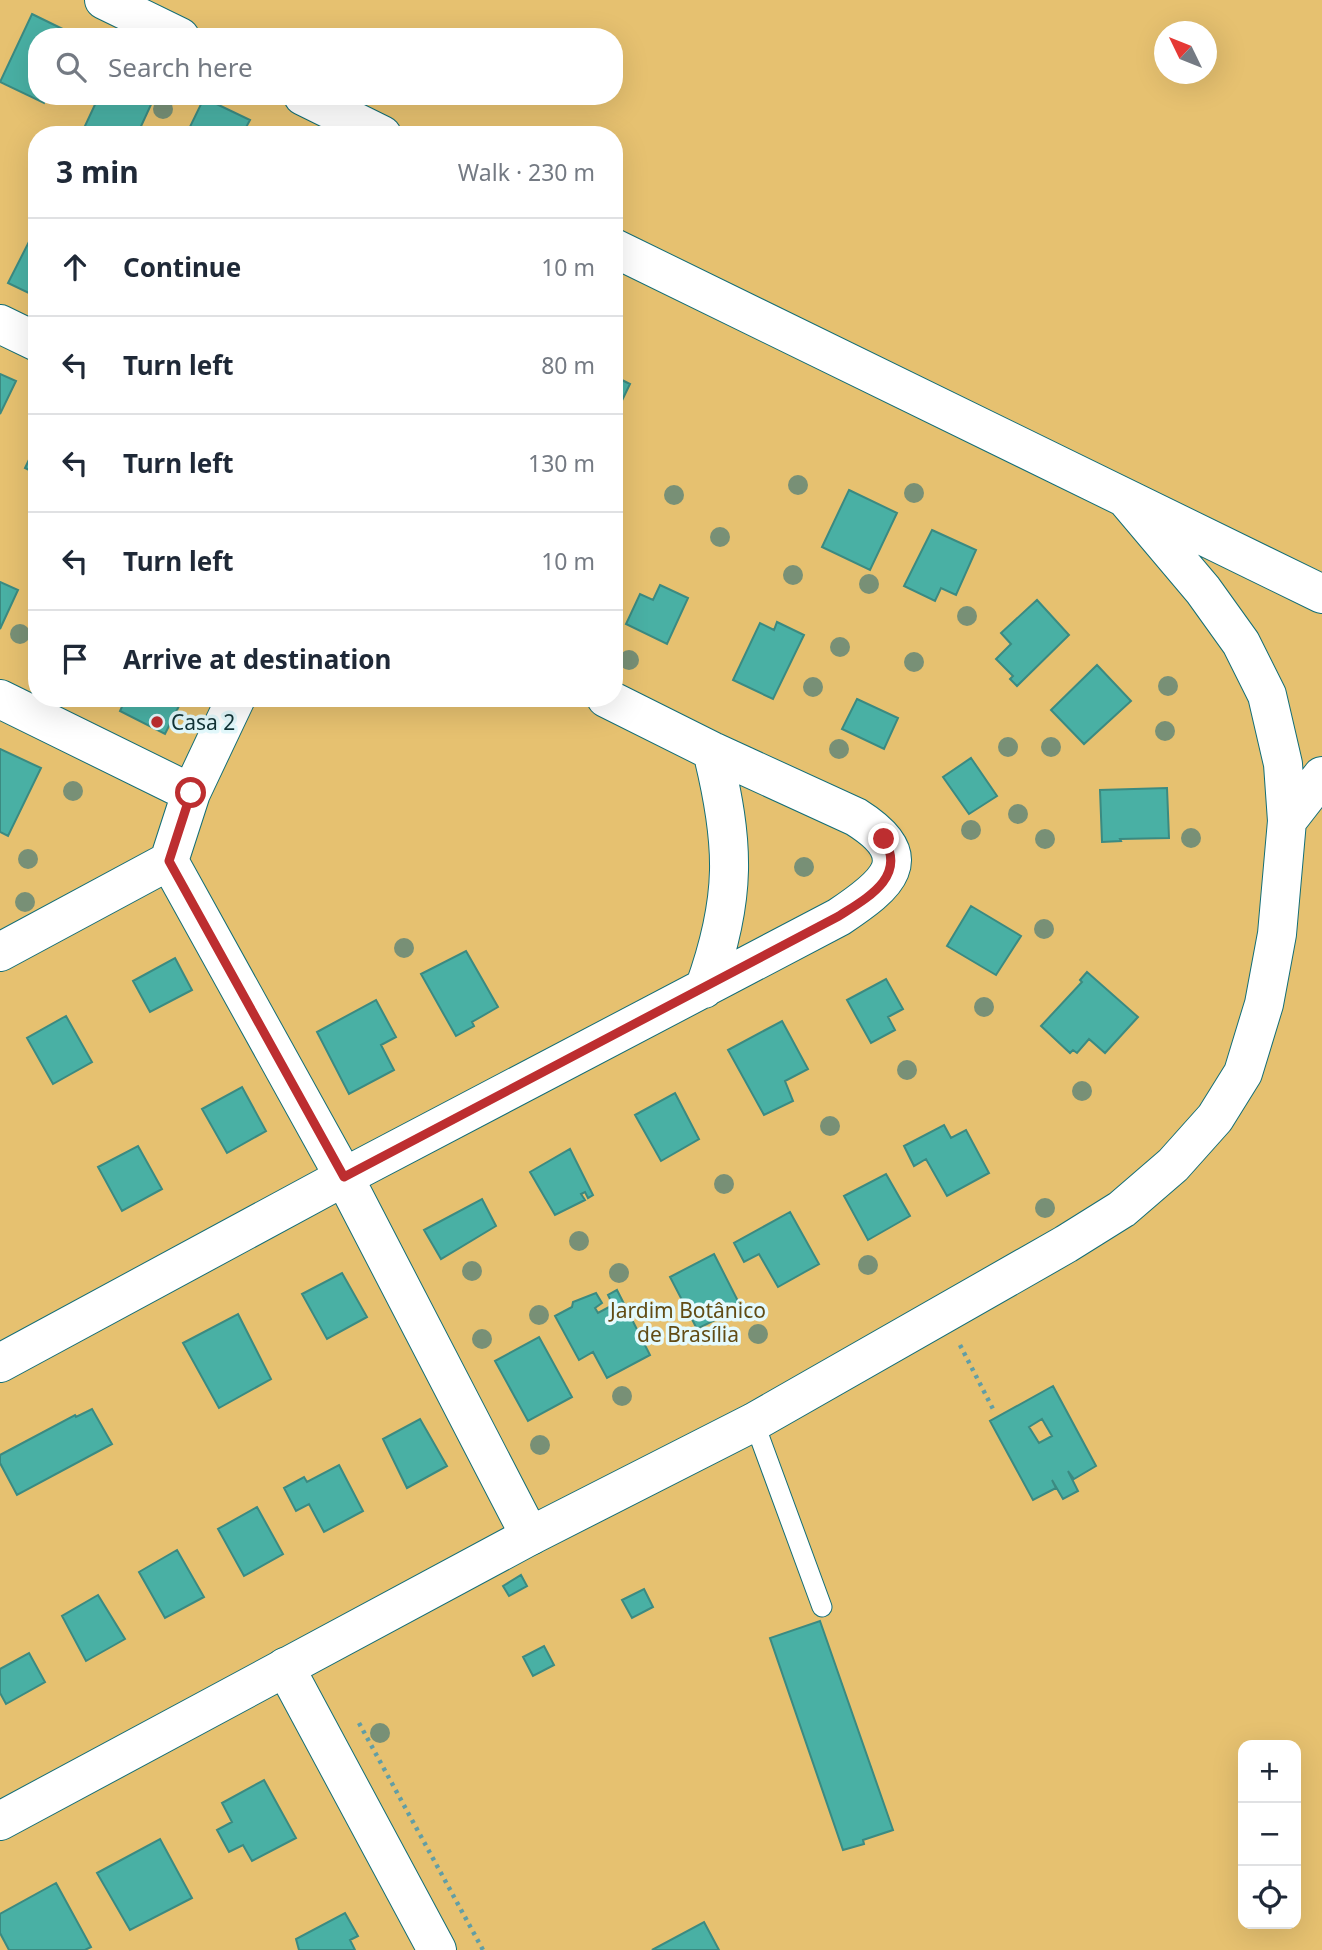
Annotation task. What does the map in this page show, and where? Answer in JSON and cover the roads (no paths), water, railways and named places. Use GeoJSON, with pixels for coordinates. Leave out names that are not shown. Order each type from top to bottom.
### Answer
{"type":"FeatureCollection","features":[{"type":"Feature","properties":{"kind":"street"},"geometry":{"type":"LineString","coordinates":[[104,0],[162,28]]}},
{"type":"Feature","properties":{"kind":"street"},"geometry":{"type":"LineString","coordinates":[[321,105],[364,126]]}},
{"type":"Feature","properties":{"kind":"street"},"geometry":{"type":"LineString","coordinates":[[623,252],[1322,594]]}},
{"type":"Feature","properties":{"kind":"street"},"geometry":{"type":"LineString","coordinates":[[0,324],[28,338]]}},
{"type":"Feature","properties":{"kind":"street"},"geometry":{"type":"LineString","coordinates":[[0,1821],[530,1536],[754,1422],[1066,1244],[1122,1209],[1173,1165],[1215,1118],[1243,1073],[1265,1004],[1277,934],[1286,821],[1283,764],[1267,695],[1241,643],[1203,590],[1127,500]]}},
{"type":"Feature","properties":{"kind":"street"},"geometry":{"type":"LineString","coordinates":[[0,699],[191,793]]}},
{"type":"Feature","properties":{"kind":"street"},"geometry":{"type":"LineString","coordinates":[[0,1363],[344,1177],[839,916],[868,898],[883,882],[892,866],[892,852],[871,826],[623,706]]}},
{"type":"Feature","properties":{"kind":"street"},"geometry":{"type":"LineString","coordinates":[[0,952],[169,861],[191,793],[232,707]]}},
{"type":"Feature","properties":{"kind":"street"},"geometry":{"type":"LineString","coordinates":[[704,989],[719,949],[729,894],[730,855],[724,798],[712,751]]}},
{"type":"Feature","properties":{"kind":"street"},"geometry":{"type":"LineString","coordinates":[[1286,821],[1322,776]]}},
{"type":"Feature","properties":{"kind":"street"},"geometry":{"type":"LineString","coordinates":[[169,861],[344,1177],[530,1536]]}},
{"type":"Feature","properties":{"kind":"street"},"geometry":{"type":"LineString","coordinates":[[285,1667],[437,1950]]}},
{"type":"Feature","properties":{"kind":"lane"},"geometry":{"type":"LineString","coordinates":[[754,1422],[822,1607]]}},
{"type":"Feature","properties":{"kind":"place","name":"Casa 2"},"geometry":{"type":"Point","coordinates":[157,722]}},
{"type":"Feature","properties":{"kind":"park label","name":"Jardim Botânico de Brasília"},"geometry":{"type":"Point","coordinates":[688,1322]}}]}
